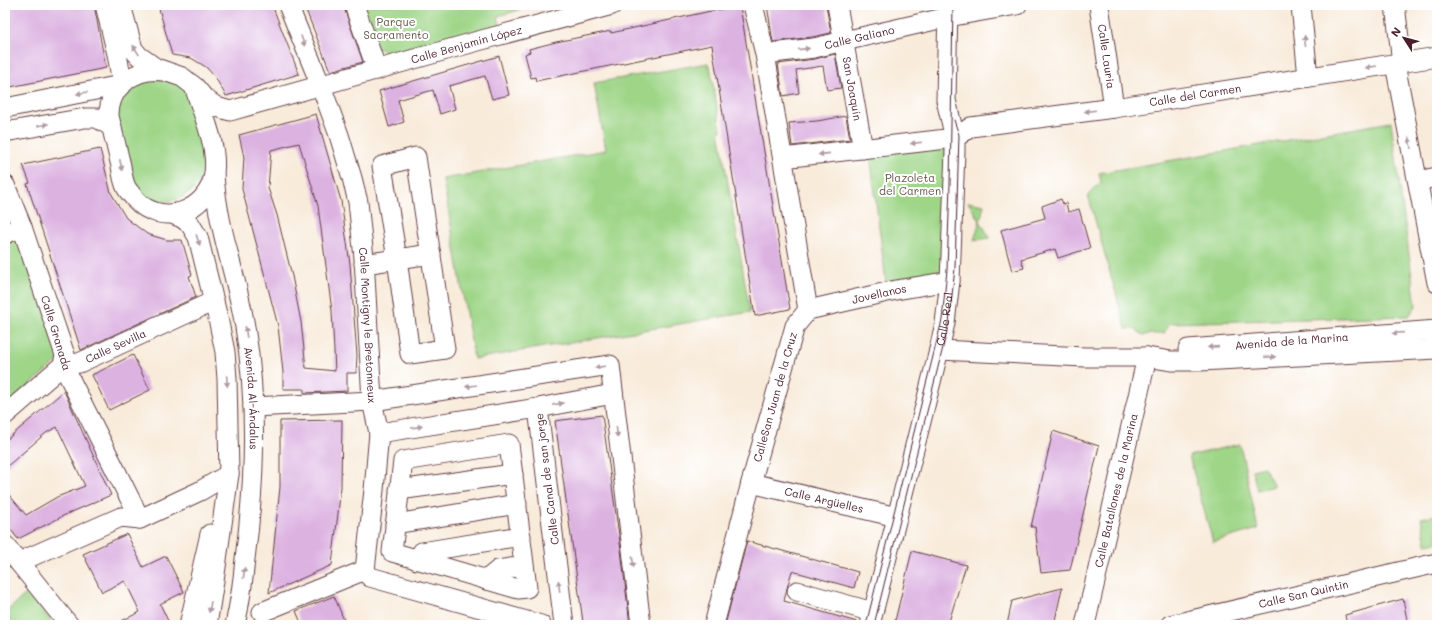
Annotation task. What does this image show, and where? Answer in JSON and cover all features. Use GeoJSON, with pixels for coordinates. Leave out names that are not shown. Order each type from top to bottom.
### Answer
{"type":"FeatureCollection","features":[{"type":"Feature","properties":{"kind":"street"},"geometry":{"type":"LineString","coordinates":[[105,5],[118,54],[122,84]]}},
{"type":"Feature","properties":{"kind":"street"},"geometry":{"type":"LineString","coordinates":[[121,5],[133,49],[156,68],[182,77],[205,99],[217,107],[230,111],[228,118],[218,128],[213,138],[214,174],[210,187],[203,199],[192,208],[172,214],[152,211],[140,204],[126,188],[109,116],[109,108],[113,95],[122,84],[133,76],[148,70],[167,72]]}},
{"type":"Feature","properties":{"kind":"street","name":"Calle Montigny le Bretonneux"},"geometry":{"type":"LineString","coordinates":[[288,5],[339,135],[358,202],[364,264],[372,401],[379,433],[365,570]]}},
{"type":"Feature","properties":{"kind":"street"},"geometry":{"type":"LineString","coordinates":[[354,5],[377,70]]}},
{"type":"Feature","properties":{"kind":"street","name":"Calle Benjamín López"},"geometry":{"type":"LineString","coordinates":[[230,111],[612,5]]}},
{"type":"Feature","properties":{"kind":"street"},"geometry":{"type":"LineString","coordinates":[[753,5],[765,54],[808,310]]}},
{"type":"Feature","properties":{"kind":"street","name":"San Joaquín"},"geometry":{"type":"LineString","coordinates":[[837,5],[862,149]]}},
{"type":"Feature","properties":{"kind":"street","name":"Calle Galiano"},"geometry":{"type":"LineString","coordinates":[[765,54],[814,48],[949,13],[1017,5]]}},
{"type":"Feature","properties":{"kind":"street","name":"Calle Lauria"},"geometry":{"type":"LineString","coordinates":[[1099,5],[1114,108]]}},
{"type":"Feature","properties":{"kind":"street"},"geometry":{"type":"LineString","coordinates":[[1301,5],[1308,77]]}},
{"type":"Feature","properties":{"kind":"street"},"geometry":{"type":"LineString","coordinates":[[1395,5],[1399,63],[1418,181],[1437,283]]}},
{"type":"Feature","properties":{"kind":"street","name":"Calle Real"},"geometry":{"type":"LineString","coordinates":[[872,618],[945,323],[950,281],[955,138],[946,100],[949,13]]}},
{"type":"Feature","properties":{"kind":"street","name":"Calle del Carmen"},"geometry":{"type":"LineString","coordinates":[[955,138],[971,127],[1114,108],[1437,57]]}},
{"type":"Feature","properties":{"kind":"street"},"geometry":{"type":"LineString","coordinates":[[5,108],[122,84]]}},
{"type":"Feature","properties":{"kind":"street"},"geometry":{"type":"LineString","coordinates":[[195,88],[212,145]]}},
{"type":"Feature","properties":{"kind":"street"},"geometry":{"type":"LineString","coordinates":[[6,133],[85,118],[97,118],[112,127]]}},
{"type":"Feature","properties":{"kind":"street"},"geometry":{"type":"LineString","coordinates":[[783,158],[955,138]]}},
{"type":"Feature","properties":{"kind":"street"},"geometry":{"type":"LineString","coordinates":[[416,157],[431,254],[445,349],[410,354],[382,166],[416,157]]}},
{"type":"Feature","properties":{"kind":"street","name":"Avenida Al-Ándalus"},"geometry":{"type":"LineString","coordinates":[[214,174],[220,221],[241,303],[252,377],[253,473],[250,523],[235,625]]}},
{"type":"Feature","properties":{"kind":"street"},"geometry":{"type":"LineString","coordinates":[[1418,181],[1437,177]]}},
{"type":"Feature","properties":{"kind":"street","name":"Calle Granada"},"geometry":{"type":"LineString","coordinates":[[5,185],[13,231],[64,355],[63,365],[140,519]]}},
{"type":"Feature","properties":{"kind":"street","name":"Avenida Al-Ándalus"},"geometry":{"type":"LineString","coordinates":[[172,214],[182,218],[190,224],[198,237],[225,352],[229,434],[229,474],[214,581],[206,625]]}},
{"type":"Feature","properties":{"kind":"street"},"geometry":{"type":"LineString","coordinates":[[364,264],[431,254]]}},
{"type":"Feature","properties":{"kind":"street","name":"Jovellanos"},"geometry":{"type":"LineString","coordinates":[[808,310],[950,281]]}},
{"type":"Feature","properties":{"kind":"street","name":"Calle Sevilla"},"geometry":{"type":"LineString","coordinates":[[5,415],[63,365],[79,362],[214,301]]}},
{"type":"Feature","properties":{"kind":"street","name":"CalleSan Juan de la Cruz"},"geometry":{"type":"LineString","coordinates":[[714,625],[751,483],[795,326],[808,310]]}},
{"type":"Feature","properties":{"kind":"street","name":"Avenida de la Marina"},"geometry":{"type":"LineString","coordinates":[[1147,357],[1171,351],[1200,348],[1437,330]]}},
{"type":"Feature","properties":{"kind":"street","name":"Avenida de la Marina"},"geometry":{"type":"LineString","coordinates":[[939,350],[1085,357],[1147,357],[1171,361],[1200,361],[1437,348]]}},
{"type":"Feature","properties":{"kind":"street","name":"Calle Batallones de la Marina"},"geometry":{"type":"LineString","coordinates":[[1085,625],[1147,357]]}},
{"type":"Feature","properties":{"kind":"street"},"geometry":{"type":"LineString","coordinates":[[253,407],[372,401],[610,365],[641,625]]}},
{"type":"Feature","properties":{"kind":"street","name":"Calle Canal de san jorge"},"geometry":{"type":"LineString","coordinates":[[564,625],[538,408],[613,394]]}},
{"type":"Feature","properties":{"kind":"street"},"geometry":{"type":"LineString","coordinates":[[379,433],[538,408]]}},
{"type":"Feature","properties":{"kind":"street"},"geometry":{"type":"LineString","coordinates":[[509,444],[513,474],[527,588],[518,589],[392,552],[403,461],[509,444]]}},
{"type":"Feature","properties":{"kind":"street"},"geometry":{"type":"LineString","coordinates":[[19,562],[121,517],[140,519],[200,491],[229,474]]}},
{"type":"Feature","properties":{"kind":"street"},"geometry":{"type":"LineString","coordinates":[[191,625],[190,621],[213,519],[229,474]]}},
{"type":"Feature","properties":{"kind":"street"},"geometry":{"type":"LineString","coordinates":[[399,490],[513,474]]}},
{"type":"Feature","properties":{"kind":"street","name":"Calle Argüelles"},"geometry":{"type":"LineString","coordinates":[[751,483],[897,517]]}},
{"type":"Feature","properties":{"kind":"street"},"geometry":{"type":"LineString","coordinates":[[395,524],[516,504]]}},
{"type":"Feature","properties":{"kind":"street"},"geometry":{"type":"LineString","coordinates":[[417,560],[422,552],[521,536]]}},
{"type":"Feature","properties":{"kind":"street"},"geometry":{"type":"LineString","coordinates":[[5,546],[69,625]]}},
{"type":"Feature","properties":{"kind":"street","name":"Calle San Quintin"},"geometry":{"type":"LineString","coordinates":[[1170,625],[1437,564]]}},
{"type":"Feature","properties":{"kind":"street"},"geometry":{"type":"LineString","coordinates":[[486,580],[498,570],[524,566]]}},
{"type":"Feature","properties":{"kind":"street"},"geometry":{"type":"LineString","coordinates":[[240,625],[257,618],[262,612],[365,570],[370,578],[541,625]]}},
{"type":"Feature","properties":{"kind":"street"},"geometry":{"type":"LineString","coordinates":[[508,616],[518,589]]}},
{"type":"Feature","properties":{"kind":"street"},"geometry":{"type":"LineString","coordinates":[[797,591],[872,618]]}},
{"type":"Feature","properties":{"kind":"street"},"geometry":{"type":"LineString","coordinates":[[240,598],[245,605],[262,612]]}},
{"type":"Feature","properties":{"kind":"green space","name":"Parque Sacramento"},"geometry":{"type":"Polygon","coordinates":[[[362,5],[536,5],[498,16],[500,26],[391,55],[374,46],[362,5]]]}},
{"type":"Feature","properties":{"kind":"green space"},"geometry":{"type":"Polygon","coordinates":[[[708,63],[708,67],[710,66],[721,131],[719,131],[750,312],[474,359],[443,179],[606,150],[594,83],[708,63]]]}},
{"type":"Feature","properties":{"kind":"green space"},"geometry":{"type":"Polygon","coordinates":[[[142,76],[178,82],[189,95],[205,155],[205,168],[202,178],[192,191],[177,200],[160,202],[143,195],[132,183],[115,113],[125,86],[142,76]]]}},
{"type":"Feature","properties":{"kind":"green space"},"geometry":{"type":"Polygon","coordinates":[[[1391,122],[1416,306],[1409,316],[1170,323],[1164,333],[1143,335],[1135,329],[1126,329],[1088,195],[1101,182],[1099,173],[1391,122]]]}},
{"type":"Feature","properties":{"kind":"green space","name":"Plazoleta del Carmen"},"geometry":{"type":"Polygon","coordinates":[[[946,141],[946,279],[887,291],[870,154],[946,141]]]}},
{"type":"Feature","properties":{"kind":"green space"},"geometry":{"type":"Polygon","coordinates":[[[968,202],[984,205],[980,221],[968,202]]]}},
{"type":"Feature","properties":{"kind":"green space"},"geometry":{"type":"Polygon","coordinates":[[[980,221],[990,238],[974,240],[980,221]]]}},
{"type":"Feature","properties":{"kind":"green space"},"geometry":{"type":"Polygon","coordinates":[[[21,234],[61,358],[5,406],[5,241],[21,234]]]}},
{"type":"Feature","properties":{"kind":"green space"},"geometry":{"type":"Polygon","coordinates":[[[1240,444],[1258,529],[1213,542],[1189,456],[1240,444]]]}},
{"type":"Feature","properties":{"kind":"green space"},"geometry":{"type":"Polygon","coordinates":[[[1264,467],[1274,486],[1257,490],[1252,470],[1264,467]]]}},
{"type":"Feature","properties":{"kind":"green space"},"geometry":{"type":"Polygon","coordinates":[[[1437,515],[1437,542],[1426,544],[1421,518],[1437,515]]]}},
{"type":"Feature","properties":{"kind":"green space"},"geometry":{"type":"Polygon","coordinates":[[[28,592],[54,625],[5,625],[5,613],[28,592]]]}},
{"type":"Feature","properties":{"kind":"building"},"geometry":{"type":"Polygon","coordinates":[[[5,5],[94,5],[106,68],[5,88],[5,5]]]}},
{"type":"Feature","properties":{"kind":"building"},"geometry":{"type":"Polygon","coordinates":[[[158,5],[272,5],[299,74],[226,96],[215,77],[206,67],[191,58],[172,55],[158,5]]]}},
{"type":"Feature","properties":{"kind":"building"},"geometry":{"type":"Polygon","coordinates":[[[304,5],[343,5],[363,62],[330,71],[304,5]]]}},
{"type":"Feature","properties":{"kind":"building"},"geometry":{"type":"Polygon","coordinates":[[[767,5],[826,5],[831,33],[773,42],[767,5]]]}},
{"type":"Feature","properties":{"kind":"building"},"geometry":{"type":"Polygon","coordinates":[[[740,6],[790,309],[755,316],[712,45],[536,81],[535,77],[531,78],[525,54],[530,52],[529,49],[556,42],[611,31],[611,33],[740,6]]]}},
{"type":"Feature","properties":{"kind":"building"},"geometry":{"type":"Polygon","coordinates":[[[835,54],[841,88],[827,90],[823,66],[796,70],[799,93],[783,96],[778,64],[815,59],[835,54]]]}},
{"type":"Feature","properties":{"kind":"building"},"geometry":{"type":"Polygon","coordinates":[[[499,56],[509,95],[492,99],[485,76],[449,86],[455,109],[440,114],[433,90],[398,100],[404,122],[389,127],[379,91],[499,56]]]}},
{"type":"Feature","properties":{"kind":"building"},"geometry":{"type":"Polygon","coordinates":[[[316,114],[341,201],[350,264],[357,356],[356,373],[347,373],[347,391],[304,393],[304,389],[283,389],[283,372],[278,326],[242,189],[244,157],[239,135],[316,114]],[[299,143],[271,150],[268,188],[277,215],[292,276],[301,322],[306,368],[335,371],[332,311],[318,206],[299,143]]]}},
{"type":"Feature","properties":{"kind":"building"},"geometry":{"type":"Polygon","coordinates":[[[846,116],[850,139],[792,146],[789,123],[817,121],[846,116]]]}},
{"type":"Feature","properties":{"kind":"building"},"geometry":{"type":"Polygon","coordinates":[[[100,149],[111,193],[126,218],[147,234],[167,240],[182,240],[192,275],[189,276],[196,297],[81,350],[27,184],[30,183],[23,165],[100,149]]]}},
{"type":"Feature","properties":{"kind":"building"},"geometry":{"type":"Polygon","coordinates":[[[1061,199],[1063,204],[1066,203],[1068,212],[1079,209],[1090,248],[1058,258],[1055,249],[1021,259],[1024,268],[1012,271],[1001,230],[1045,218],[1042,206],[1061,199]]]}},
{"type":"Feature","properties":{"kind":"building"},"geometry":{"type":"Polygon","coordinates":[[[133,355],[150,390],[109,410],[92,375],[133,355]]]}},
{"type":"Feature","properties":{"kind":"building"},"geometry":{"type":"Polygon","coordinates":[[[64,391],[111,495],[65,515],[18,539],[5,522],[5,490],[26,515],[57,497],[85,486],[57,427],[46,433],[5,468],[5,441],[64,391]]]}},
{"type":"Feature","properties":{"kind":"building"},"geometry":{"type":"Polygon","coordinates":[[[602,415],[630,625],[593,625],[583,622],[555,421],[602,415]]]}},
{"type":"Feature","properties":{"kind":"building"},"geometry":{"type":"Polygon","coordinates":[[[342,420],[341,487],[332,565],[269,593],[280,487],[280,421],[342,420]]]}},
{"type":"Feature","properties":{"kind":"building"},"geometry":{"type":"Polygon","coordinates":[[[1053,431],[1099,446],[1070,570],[1041,573],[1035,527],[1031,527],[1053,431]]]}},
{"type":"Feature","properties":{"kind":"building"},"geometry":{"type":"Polygon","coordinates":[[[127,534],[143,567],[166,556],[184,592],[160,604],[170,625],[113,625],[140,612],[125,581],[102,592],[83,554],[127,534]]]}},
{"type":"Feature","properties":{"kind":"building"},"geometry":{"type":"Polygon","coordinates":[[[747,541],[858,572],[854,588],[792,571],[784,601],[857,622],[857,625],[725,625],[747,541]]]}},
{"type":"Feature","properties":{"kind":"building"},"geometry":{"type":"Polygon","coordinates":[[[912,551],[966,565],[948,625],[894,625],[912,551]]]}},
{"type":"Feature","properties":{"kind":"building"},"geometry":{"type":"Polygon","coordinates":[[[1062,588],[1054,625],[1007,625],[1012,601],[1062,588]]]}},
{"type":"Feature","properties":{"kind":"building"},"geometry":{"type":"Polygon","coordinates":[[[334,596],[346,625],[302,625],[296,611],[334,596]]]}},
{"type":"Feature","properties":{"kind":"building"},"geometry":{"type":"Polygon","coordinates":[[[1403,599],[1408,625],[1347,625],[1345,615],[1403,599]]]}},
{"type":"Feature","properties":{"kind":"tram line"},"geometry":{"type":"LineString","coordinates":[[866,625],[942,320],[947,270],[953,5]]}},
{"type":"Feature","properties":{"kind":"tram line"},"geometry":{"type":"LineString","coordinates":[[874,625],[949,323],[955,268],[959,135],[954,120]]}}]}
